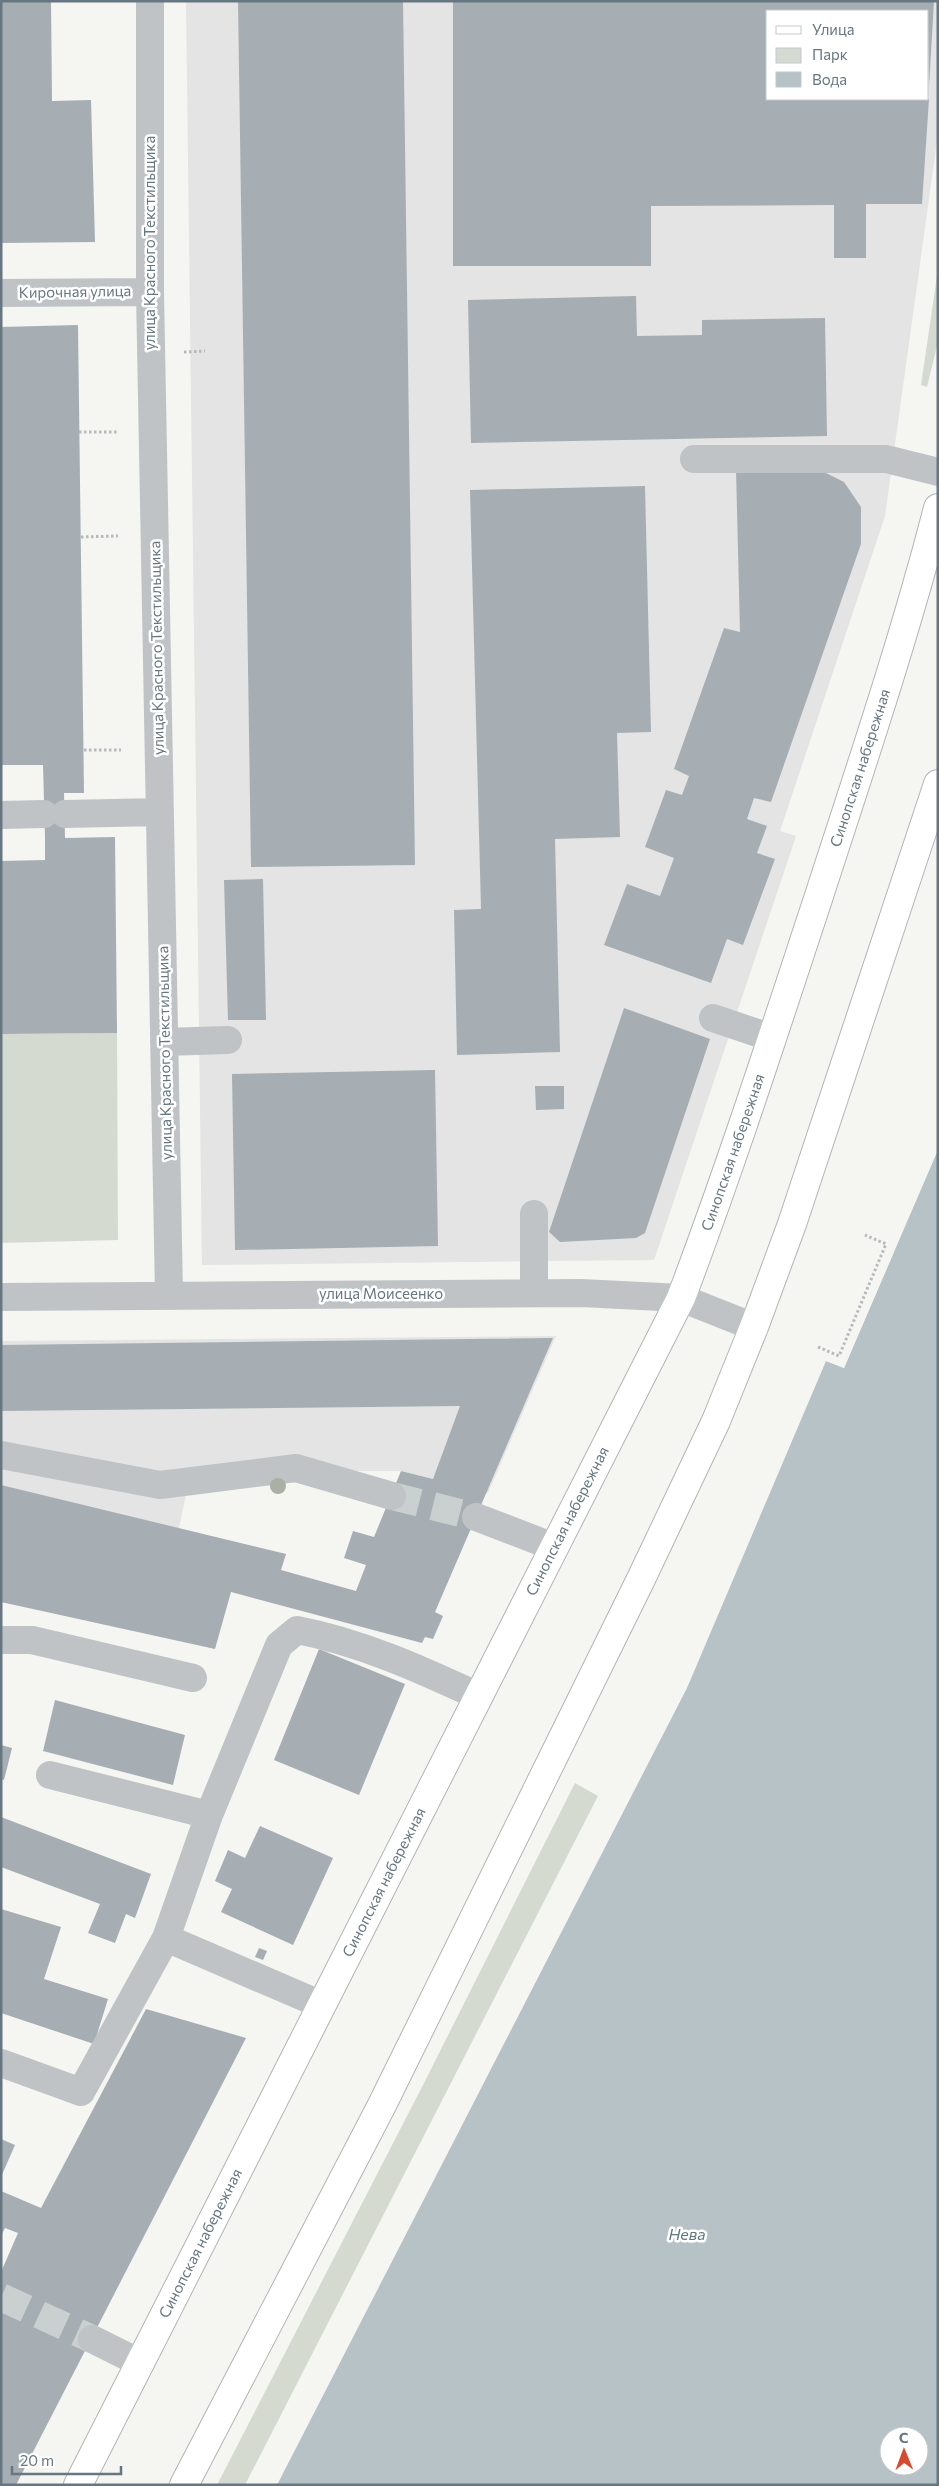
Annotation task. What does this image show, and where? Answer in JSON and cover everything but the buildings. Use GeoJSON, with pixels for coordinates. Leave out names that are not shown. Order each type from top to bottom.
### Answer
{"type":"FeatureCollection","features":[{"type":"Feature","properties":{"kind":"main road","name":"Синопская набережная"},"geometry":{"type":"LineString","coordinates":[[78,2485],[681,1298],[718,1199],[874,726],[918,585],[938,508]]}},
{"type":"Feature","properties":{"kind":"main road"},"geometry":{"type":"LineString","coordinates":[[184,2485],[382,2105],[517,1834],[712,1430],[754,1327],[792,1224],[938,784]]}},
{"type":"Feature","properties":{"kind":"street","name":"улица Красного Текстильщика"},"geometry":{"type":"LineString","coordinates":[[150,1],[150,292],[169,1295]]}},
{"type":"Feature","properties":{"kind":"street","name":"Кирочная улица"},"geometry":{"type":"LineString","coordinates":[[1,293],[150,292]]}},
{"type":"Feature","properties":{"kind":"street"},"geometry":{"type":"LineString","coordinates":[[694,459],[886,459],[938,472]]}},
{"type":"Feature","properties":{"kind":"street"},"geometry":{"type":"LineString","coordinates":[[1,815],[160,812]]}},
{"type":"Feature","properties":{"kind":"street"},"geometry":{"type":"LineString","coordinates":[[713,1018],[772,1038]]}},
{"type":"Feature","properties":{"kind":"street"},"geometry":{"type":"LineString","coordinates":[[164,1042],[228,1040]]}},
{"type":"Feature","properties":{"kind":"street"},"geometry":{"type":"LineString","coordinates":[[534,1214],[534,1293]]}},
{"type":"Feature","properties":{"kind":"street","name":"улица Моисеенко"},"geometry":{"type":"LineString","coordinates":[[1,1297],[534,1293],[681,1298],[754,1327]]}},
{"type":"Feature","properties":{"kind":"street"},"geometry":{"type":"LineString","coordinates":[[1,1455],[160,1484],[296,1468],[392,1496]]}},
{"type":"Feature","properties":{"kind":"street"},"geometry":{"type":"LineString","coordinates":[[476,1517],[554,1547]]}},
{"type":"Feature","properties":{"kind":"street"},"geometry":{"type":"LineString","coordinates":[[1,2063],[81,2092],[166,1938],[209,1815],[279,1645],[297,1630],[321,1635],[412,1665],[478,1696]]}},
{"type":"Feature","properties":{"kind":"street"},"geometry":{"type":"LineString","coordinates":[[1,1640],[32,1640],[193,1678]]}},
{"type":"Feature","properties":{"kind":"street"},"geometry":{"type":"LineString","coordinates":[[50,1775],[209,1815]]}},
{"type":"Feature","properties":{"kind":"street"},"geometry":{"type":"LineString","coordinates":[[166,1938],[322,2005]]}},
{"type":"Feature","properties":{"kind":"street"},"geometry":{"type":"LineString","coordinates":[[92,2339],[140,2363]]}},
{"type":"Feature","properties":{"kind":"path"},"geometry":{"type":"LineString","coordinates":[[79,432],[117,432]]}},
{"type":"Feature","properties":{"kind":"path"},"geometry":{"type":"LineString","coordinates":[[81,537],[118,536]]}},
{"type":"Feature","properties":{"kind":"path"},"geometry":{"type":"LineString","coordinates":[[84,750],[121,750]]}},
{"type":"Feature","properties":{"kind":"path"},"geometry":{"type":"LineString","coordinates":[[818,1347],[839,1356],[886,1244],[865,1235]]}},
{"type":"Feature","properties":{"kind":"shaded area"},"geometry":{"type":"Polygon","coordinates":[[[186,1],[938,1],[938,134],[885,516],[780,831],[796,836],[654,1260],[202,1265],[186,1]]]}},
{"type":"Feature","properties":{"kind":"shaded area"},"geometry":{"type":"Polygon","coordinates":[[[556,1336],[488,1493],[401,1471],[191,1471],[169,1575],[1,1535],[1,1341],[556,1336]]]}},
{"type":"Feature","properties":{"kind":"green space"},"geometry":{"type":"Polygon","coordinates":[[[938,269],[938,342],[927,387],[921,385],[938,269]]]}},
{"type":"Feature","properties":{"kind":"green space"},"geometry":{"type":"Polygon","coordinates":[[[117,1033],[118,1240],[1,1243],[1,1034],[117,1033]]]}},
{"type":"Feature","properties":{"kind":"green space"},"geometry":{"type":"Polygon","coordinates":[[[575,1783],[598,1796],[245,2485],[217,2485],[424,2083],[575,1783]]]}},
{"type":"Feature","properties":{"kind":"water","name":"Нева"},"geometry":{"type":"Polygon","coordinates":[[[938,1150],[938,2485],[277,2485],[687,1688],[826,1361],[844,1368],[938,1150]]]}},
{"type":"Feature","properties":{"kind":"pier"},"geometry":{"type":"Polygon","coordinates":[[[891,1253],[893,1254],[844,1368],[826,1361],[827,1359],[842,1365],[891,1253]]]}},
{"type":"Feature","properties":{"kind":"tunnel"},"geometry":{"type":"LineString","coordinates":[[392,1496],[476,1517]]}},
{"type":"Feature","properties":{"kind":"tunnel"},"geometry":{"type":"LineString","coordinates":[[1,2297],[92,2339]]}}]}
